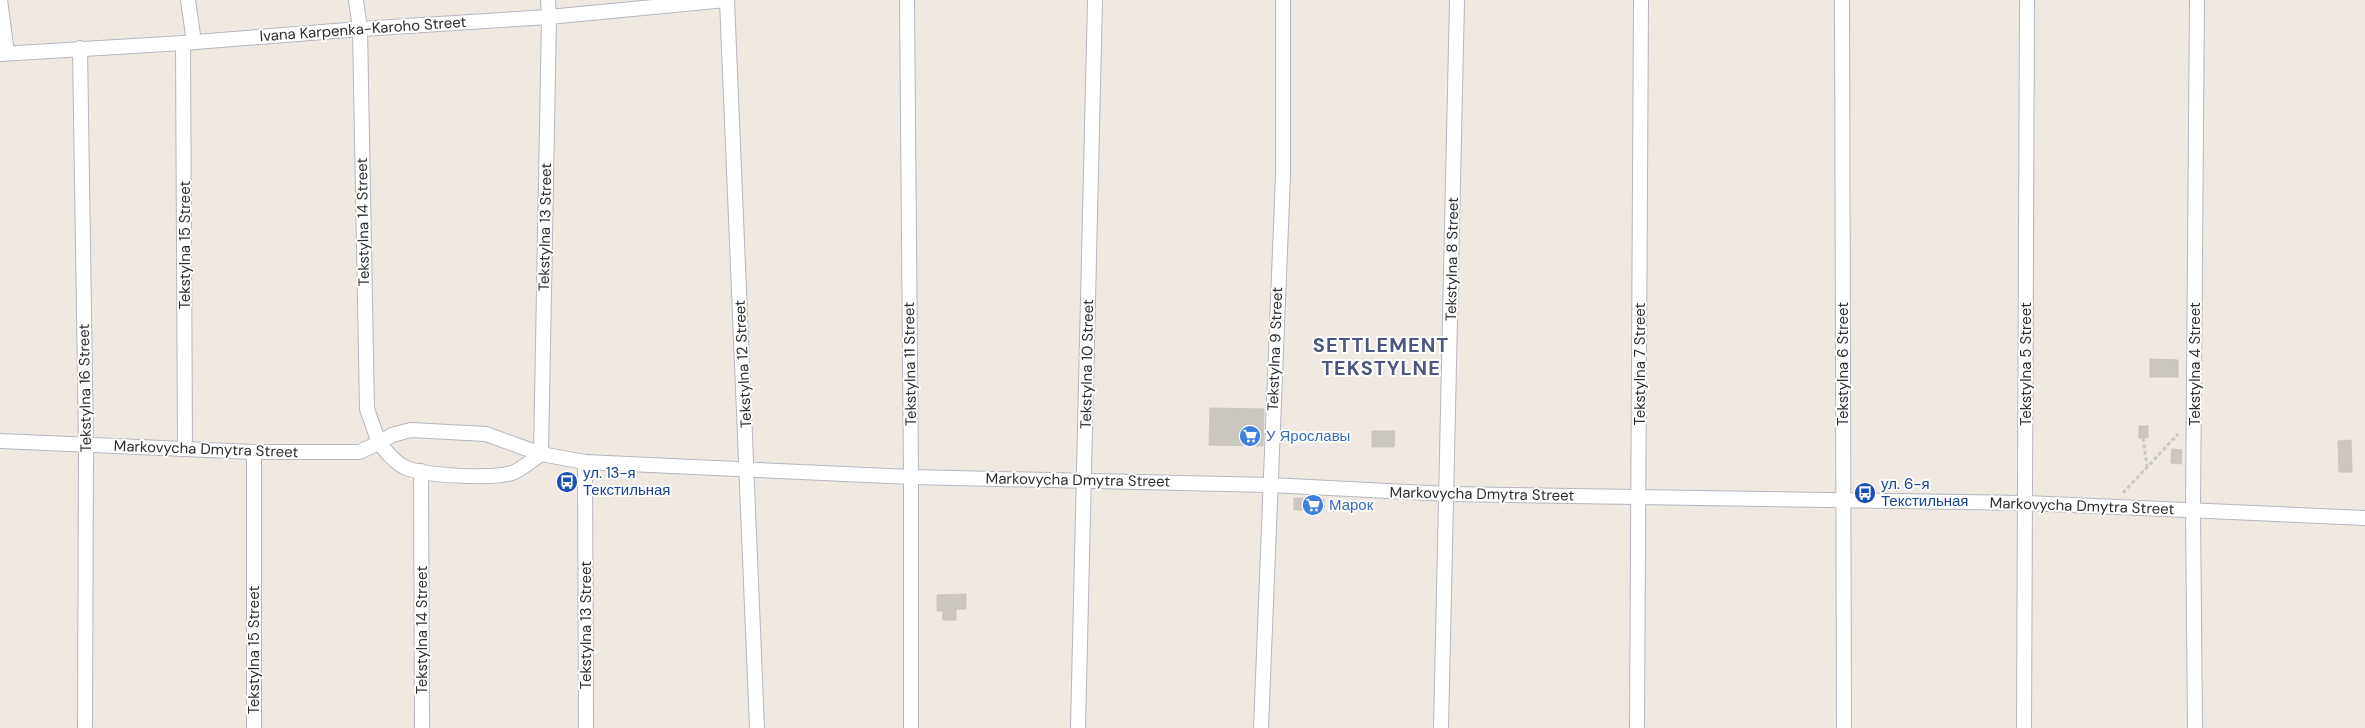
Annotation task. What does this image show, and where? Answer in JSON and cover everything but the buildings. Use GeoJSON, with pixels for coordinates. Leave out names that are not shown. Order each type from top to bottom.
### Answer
{"type":"FeatureCollection","features":[{"type":"Feature","properties":{"kind":"street"},"geometry":{"type":"LineString","coordinates":[[0,0],[4,53]]}},
{"type":"Feature","properties":{"kind":"street","name":"Tekstylna 15 Street"},"geometry":{"type":"LineString","coordinates":[[186,448],[188,0]]}},
{"type":"Feature","properties":{"kind":"street","name":"Tekstylna 14 Street"},"geometry":{"type":"LineString","coordinates":[[356,0],[360,29],[367,409],[379,443]]}},
{"type":"Feature","properties":{"kind":"street","name":"Tekstylna 13 Street"},"geometry":{"type":"LineString","coordinates":[[541,454],[548,0]]}},
{"type":"Feature","properties":{"kind":"street","name":"Ivana Karpenka-Karoho Street"},"geometry":{"type":"LineString","coordinates":[[4,53],[189,43],[360,29],[549,17],[726,0]]}},
{"type":"Feature","properties":{"kind":"street","name":"Tekstylna 12 Street"},"geometry":{"type":"LineString","coordinates":[[726,0],[748,469],[757,728]]}},
{"type":"Feature","properties":{"kind":"street","name":"Tekstylna 11 Street"},"geometry":{"type":"LineString","coordinates":[[906,0],[911,476],[911,728]]}},
{"type":"Feature","properties":{"kind":"street","name":"Tekstylna 10 Street"},"geometry":{"type":"LineString","coordinates":[[1078,728],[1095,0]]}},
{"type":"Feature","properties":{"kind":"street","name":"Tekstylna 9 Street"},"geometry":{"type":"LineString","coordinates":[[1261,728],[1283,175],[1283,0]]}},
{"type":"Feature","properties":{"kind":"street","name":"Tekstylna 8 Street"},"geometry":{"type":"LineString","coordinates":[[1441,728],[1448,494],[1457,0]]}},
{"type":"Feature","properties":{"kind":"street","name":"Tekstylna 7 Street"},"geometry":{"type":"LineString","coordinates":[[1637,728],[1641,0]]}},
{"type":"Feature","properties":{"kind":"street","name":"Tekstylna 6 Street"},"geometry":{"type":"LineString","coordinates":[[1842,0],[1844,728]]}},
{"type":"Feature","properties":{"kind":"street","name":"Tekstylna 5 Street"},"geometry":{"type":"LineString","coordinates":[[2024,728],[2027,0]]}},
{"type":"Feature","properties":{"kind":"street","name":"Tekstylna 4 Street"},"geometry":{"type":"LineString","coordinates":[[2195,728],[2193,509],[2198,0]]}},
{"type":"Feature","properties":{"kind":"street","name":"Tekstylna 16 Street"},"geometry":{"type":"LineString","coordinates":[[80,48],[86,445],[85,728]]}},
{"type":"Feature","properties":{"kind":"street","name":"Markovycha Dmytra Street"},"geometry":{"type":"LineString","coordinates":[[0,441],[254,452],[359,452],[392,435],[411,430],[486,434],[541,454],[585,462],[911,476],[1270,485],[1448,494],[2025,503],[2365,518]]}},
{"type":"Feature","properties":{"kind":"street"},"geometry":{"type":"LineString","coordinates":[[379,443],[390,456],[404,466],[421,471],[454,475],[513,473],[541,454]]}},
{"type":"Feature","properties":{"kind":"street","name":"Tekstylna 15 Street"},"geometry":{"type":"LineString","coordinates":[[254,452],[254,728]]}},
{"type":"Feature","properties":{"kind":"street","name":"Tekstylna 13 Street"},"geometry":{"type":"LineString","coordinates":[[585,462],[586,728]]}},
{"type":"Feature","properties":{"kind":"street","name":"Tekstylna 14 Street"},"geometry":{"type":"LineString","coordinates":[[421,471],[422,728]]}},
{"type":"Feature","properties":{"kind":"path"},"geometry":{"type":"LineString","coordinates":[[2110,506],[2194,416]]}},
{"type":"Feature","properties":{"kind":"path"},"geometry":{"type":"LineString","coordinates":[[2143,438],[2148,466]]}},
{"type":"Feature","properties":{"kind":"place","name":"У Ярославы"},"geometry":{"type":"Point","coordinates":[1250,436]}},
{"type":"Feature","properties":{"kind":"place","name":"ул. 13-я Текстильная"},"geometry":{"type":"Point","coordinates":[567,482]}},
{"type":"Feature","properties":{"kind":"place","name":"ул. 6-я Текстильная"},"geometry":{"type":"Point","coordinates":[1865,493]}},
{"type":"Feature","properties":{"kind":"place","name":"Марок"},"geometry":{"type":"Point","coordinates":[1313,505]}},
{"type":"Feature","properties":{"kind":"district","name":"SETTLEMENT TEKSTYLNE"},"geometry":{"type":"Point","coordinates":[1381,356]}}]}
